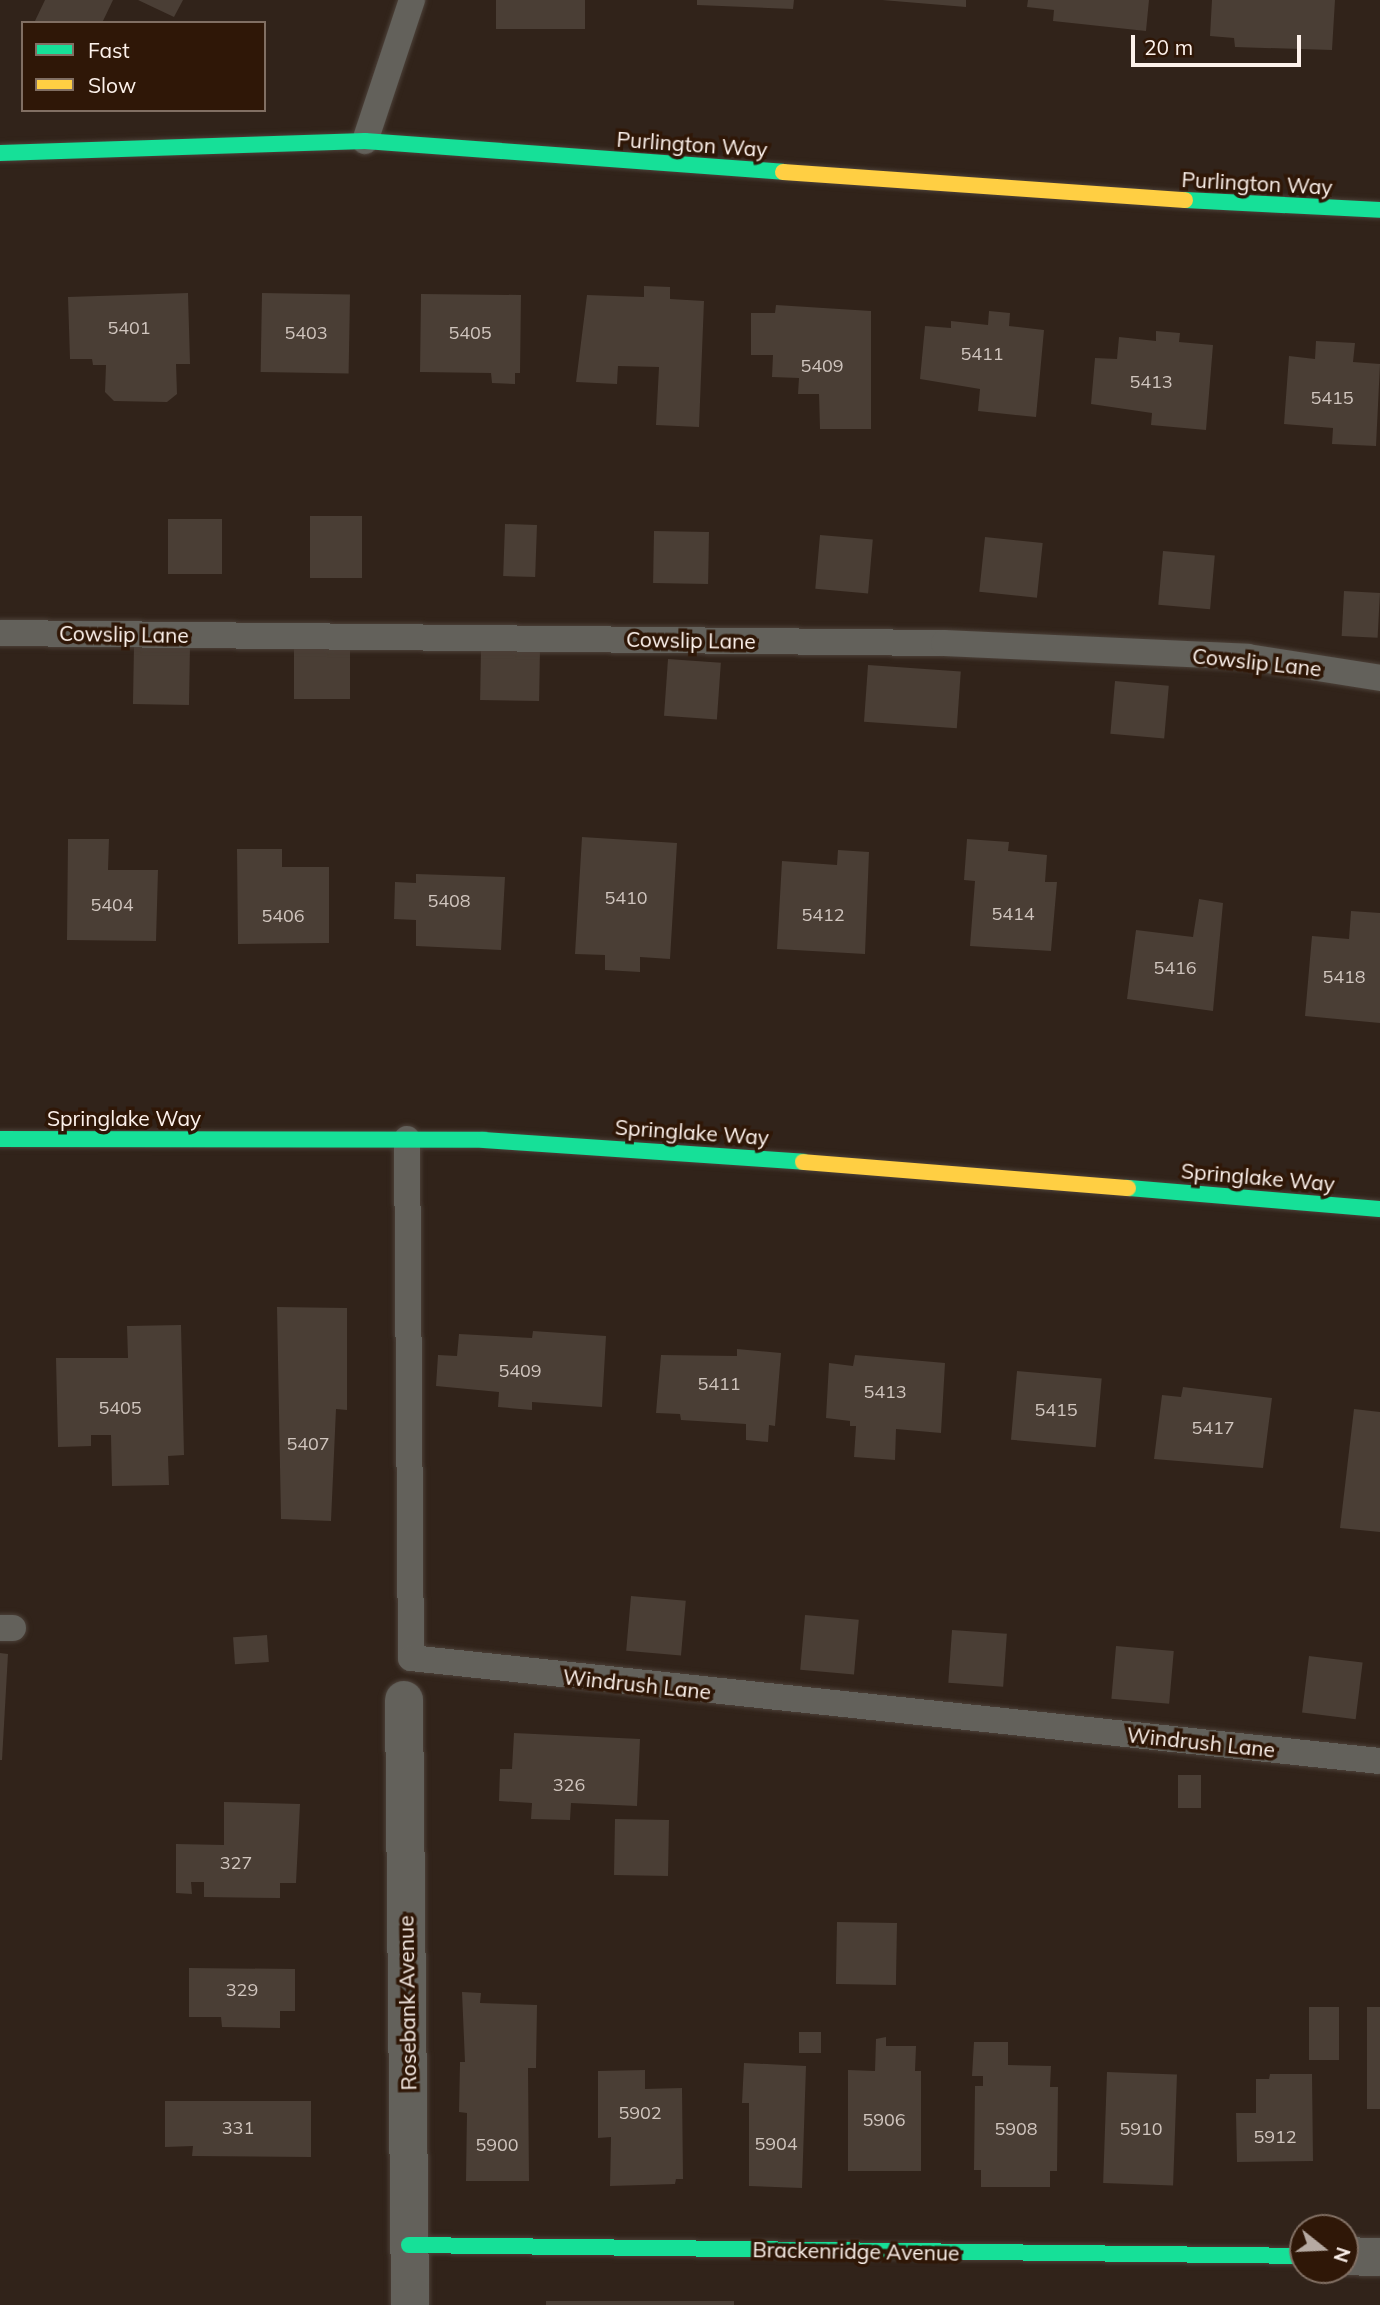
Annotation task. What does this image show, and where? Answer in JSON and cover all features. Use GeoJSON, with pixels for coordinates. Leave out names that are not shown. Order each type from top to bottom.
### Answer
{"type":"FeatureCollection","features":[{"type":"Feature","properties":{"kind":"street","name":"Purlington Way"},"geometry":{"type":"LineString","coordinates":[[0,153],[365,141],[1044,192],[1380,210]]}},
{"type":"Feature","properties":{"kind":"street","name":"Springlake Way"},"geometry":{"type":"LineString","coordinates":[[0,1139],[407,1139],[712,1154],[1380,1209]]}},
{"type":"Feature","properties":{"kind":"street","name":"Rosebank Avenue"},"geometry":{"type":"LineString","coordinates":[[404,1700],[410,2305]]}},
{"type":"Feature","properties":{"kind":"street","name":"Brackenridge Avenue"},"geometry":{"type":"LineString","coordinates":[[410,2245],[1289,2256]]}},
{"type":"Feature","properties":{"kind":"street"},"geometry":{"type":"LineString","coordinates":[[1359,2256],[1380,2257]]}},
{"type":"Feature","properties":{"kind":"lane"},"geometry":{"type":"LineString","coordinates":[[365,141],[412,0]]}},
{"type":"Feature","properties":{"kind":"lane","name":"Cowslip Lane"},"geometry":{"type":"LineString","coordinates":[[0,633],[944,643],[1248,657],[1380,678]]}},
{"type":"Feature","properties":{"kind":"lane","name":"Windrush Lane"},"geometry":{"type":"LineString","coordinates":[[407,1139],[411,1658],[1380,1761]]}},
{"type":"Feature","properties":{"kind":"building"},"geometry":{"type":"Polygon","coordinates":[[[45,0],[113,0],[103,21],[35,21],[45,0]]]}},
{"type":"Feature","properties":{"kind":"building"},"geometry":{"type":"Polygon","coordinates":[[[138,0],[183,0],[174,17],[138,0]]]}},
{"type":"Feature","properties":{"kind":"building"},"geometry":{"type":"Polygon","coordinates":[[[496,0],[585,0],[585,29],[496,29],[496,0]]]}},
{"type":"Feature","properties":{"kind":"building"},"geometry":{"type":"Polygon","coordinates":[[[697,0],[794,0],[793,9],[697,5],[697,0]]]}},
{"type":"Feature","properties":{"kind":"building"},"geometry":{"type":"Polygon","coordinates":[[[882,0],[966,0],[966,7],[882,0]]]}},
{"type":"Feature","properties":{"kind":"building"},"geometry":{"type":"Polygon","coordinates":[[[1028,0],[1149,0],[1146,31],[1053,21],[1054,10],[1027,7],[1028,0]]]}},
{"type":"Feature","properties":{"kind":"building"},"geometry":{"type":"Polygon","coordinates":[[[1212,0],[1335,0],[1332,50],[1235,47],[1234,38],[1210,36],[1212,0]]]}},
{"type":"Feature","properties":{"kind":"building"},"geometry":{"type":"Polygon","coordinates":[[[644,286],[670,287],[670,299],[704,301],[699,427],[656,425],[659,367],[618,366],[617,384],[576,382],[587,295],[644,297],[644,286]]]}},
{"type":"Feature","properties":{"kind":"building"},"geometry":{"type":"Polygon","coordinates":[[[188,293],[190,364],[176,364],[177,394],[167,402],[114,401],[105,392],[106,365],[93,365],[92,359],[70,359],[68,297],[188,293]]]}},
{"type":"Feature","properties":{"kind":"building"},"geometry":{"type":"Polygon","coordinates":[[[262,293],[350,295],[349,374],[261,372],[262,293]]]}},
{"type":"Feature","properties":{"kind":"building"},"geometry":{"type":"Polygon","coordinates":[[[421,294],[521,295],[520,373],[515,373],[515,384],[492,383],[491,373],[420,372],[421,294]]]}},
{"type":"Feature","properties":{"kind":"building"},"geometry":{"type":"Polygon","coordinates":[[[776,305],[871,311],[871,429],[820,429],[819,394],[798,394],[799,378],[772,377],[773,355],[751,355],[751,313],[775,313],[776,305]]]}},
{"type":"Feature","properties":{"kind":"building"},"geometry":{"type":"Polygon","coordinates":[[[989,311],[1010,313],[1009,326],[1044,330],[1036,417],[978,411],[980,389],[920,379],[925,326],[951,328],[951,321],[988,325],[989,311]]]}},
{"type":"Feature","properties":{"kind":"building"},"geometry":{"type":"Polygon","coordinates":[[[1156,331],[1180,333],[1179,342],[1213,345],[1206,430],[1151,425],[1152,413],[1091,404],[1095,358],[1117,359],[1119,337],[1156,341],[1156,331]]]}},
{"type":"Feature","properties":{"kind":"building"},"geometry":{"type":"Polygon","coordinates":[[[1316,341],[1355,343],[1353,362],[1380,364],[1376,446],[1332,444],[1333,428],[1284,424],[1289,356],[1315,359],[1316,341]]]}},
{"type":"Feature","properties":{"kind":"building"},"geometry":{"type":"Polygon","coordinates":[[[310,516],[362,516],[362,578],[310,578],[310,516]]]}},
{"type":"Feature","properties":{"kind":"building"},"geometry":{"type":"Polygon","coordinates":[[[168,519],[222,519],[222,574],[168,574],[168,519]]]}},
{"type":"Feature","properties":{"kind":"building"},"geometry":{"type":"Polygon","coordinates":[[[505,524],[537,525],[535,577],[503,576],[505,524]]]}},
{"type":"Feature","properties":{"kind":"building"},"geometry":{"type":"Polygon","coordinates":[[[654,531],[709,532],[708,584],[653,583],[654,531]]]}},
{"type":"Feature","properties":{"kind":"building"},"geometry":{"type":"Polygon","coordinates":[[[820,535],[873,540],[868,593],[815,589],[820,535]]]}},
{"type":"Feature","properties":{"kind":"building"},"geometry":{"type":"Polygon","coordinates":[[[985,537],[1043,543],[1037,598],[979,592],[985,537]]]}},
{"type":"Feature","properties":{"kind":"building"},"geometry":{"type":"Polygon","coordinates":[[[1163,551],[1215,556],[1210,609],[1158,605],[1163,551]]]}},
{"type":"Feature","properties":{"kind":"building"},"geometry":{"type":"Polygon","coordinates":[[[1344,591],[1380,593],[1378,638],[1342,636],[1344,591]]]}},
{"type":"Feature","properties":{"kind":"building"},"geometry":{"type":"Polygon","coordinates":[[[134,645],[190,646],[189,705],[133,704],[134,645]]]}},
{"type":"Feature","properties":{"kind":"building"},"geometry":{"type":"Polygon","coordinates":[[[294,647],[350,647],[350,699],[294,699],[294,647]]]}},
{"type":"Feature","properties":{"kind":"building"},"geometry":{"type":"Polygon","coordinates":[[[481,648],[540,649],[539,701],[480,700],[481,648]]]}},
{"type":"Feature","properties":{"kind":"building"},"geometry":{"type":"Polygon","coordinates":[[[668,659],[721,663],[717,720],[664,716],[668,659]]]}},
{"type":"Feature","properties":{"kind":"building"},"geometry":{"type":"Polygon","coordinates":[[[868,665],[961,671],[957,728],[864,722],[868,665]]]}},
{"type":"Feature","properties":{"kind":"building"},"geometry":{"type":"Polygon","coordinates":[[[1115,681],[1169,686],[1164,739],[1110,734],[1115,681]]]}},
{"type":"Feature","properties":{"kind":"building"},"geometry":{"type":"Polygon","coordinates":[[[582,837],[677,843],[670,959],[640,957],[640,972],[605,970],[605,955],[575,954],[582,837]]]}},
{"type":"Feature","properties":{"kind":"building"},"geometry":{"type":"Polygon","coordinates":[[[68,839],[109,839],[108,870],[158,870],[156,941],[67,940],[68,839]]]}},
{"type":"Feature","properties":{"kind":"building"},"geometry":{"type":"Polygon","coordinates":[[[967,839],[1009,842],[1008,851],[1047,855],[1045,882],[1057,882],[1051,951],[970,946],[975,881],[964,880],[967,839]]]}},
{"type":"Feature","properties":{"kind":"building"},"geometry":{"type":"Polygon","coordinates":[[[237,849],[282,849],[282,867],[329,867],[329,943],[238,944],[237,849]]]}},
{"type":"Feature","properties":{"kind":"building"},"geometry":{"type":"Polygon","coordinates":[[[838,850],[869,852],[865,954],[777,949],[782,861],[837,865],[838,850]]]}},
{"type":"Feature","properties":{"kind":"building"},"geometry":{"type":"Polygon","coordinates":[[[416,874],[505,877],[501,950],[416,946],[416,920],[394,919],[395,882],[416,883],[416,874]]]}},
{"type":"Feature","properties":{"kind":"building"},"geometry":{"type":"Polygon","coordinates":[[[1199,899],[1223,903],[1213,1011],[1127,999],[1136,930],[1193,937],[1199,899]]]}},
{"type":"Feature","properties":{"kind":"building"},"geometry":{"type":"Polygon","coordinates":[[[1351,911],[1380,913],[1380,1023],[1305,1016],[1312,936],[1349,939],[1351,911]]]}},
{"type":"Feature","properties":{"kind":"building"},"geometry":{"type":"Polygon","coordinates":[[[277,1307],[347,1308],[347,1410],[336,1409],[331,1521],[281,1519],[277,1307]]]}},
{"type":"Feature","properties":{"kind":"building"},"geometry":{"type":"Polygon","coordinates":[[[181,1325],[184,1455],[168,1456],[169,1485],[112,1486],[111,1435],[91,1435],[91,1446],[58,1447],[56,1358],[128,1358],[127,1326],[181,1325]]]}},
{"type":"Feature","properties":{"kind":"building"},"geometry":{"type":"Polygon","coordinates":[[[533,1331],[606,1336],[602,1407],[532,1402],[532,1410],[498,1407],[499,1392],[436,1386],[438,1355],[457,1356],[459,1334],[532,1338],[533,1331]]]}},
{"type":"Feature","properties":{"kind":"building"},"geometry":{"type":"Polygon","coordinates":[[[737,1349],[781,1353],[775,1426],[769,1425],[768,1442],[746,1440],[746,1424],[681,1420],[680,1414],[656,1413],[661,1355],[737,1356],[737,1349]]]}},
{"type":"Feature","properties":{"kind":"building"},"geometry":{"type":"Polygon","coordinates":[[[855,1355],[945,1363],[941,1433],[896,1429],[895,1460],[854,1457],[856,1426],[850,1426],[850,1421],[826,1418],[829,1363],[853,1366],[855,1355]]]}},
{"type":"Feature","properties":{"kind":"building"},"geometry":{"type":"Polygon","coordinates":[[[1017,1371],[1102,1378],[1096,1447],[1011,1440],[1017,1371]]]}},
{"type":"Feature","properties":{"kind":"building"},"geometry":{"type":"Polygon","coordinates":[[[1183,1387],[1272,1398],[1263,1468],[1154,1459],[1162,1395],[1181,1397],[1183,1387]]]}},
{"type":"Feature","properties":{"kind":"building"},"geometry":{"type":"Polygon","coordinates":[[[1354,1409],[1380,1412],[1380,1532],[1340,1528],[1354,1409]]]}},
{"type":"Feature","properties":{"kind":"building"},"geometry":{"type":"Polygon","coordinates":[[[631,1596],[686,1601],[681,1656],[626,1651],[631,1596]]]}},
{"type":"Feature","properties":{"kind":"building"},"geometry":{"type":"Polygon","coordinates":[[[805,1615],[859,1620],[854,1674],[800,1670],[805,1615]]]}},
{"type":"Feature","properties":{"kind":"building"},"geometry":{"type":"Polygon","coordinates":[[[952,1630],[1007,1634],[1003,1687],[948,1683],[952,1630]]]}},
{"type":"Feature","properties":{"kind":"building"},"geometry":{"type":"Polygon","coordinates":[[[267,1635],[269,1662],[235,1664],[233,1637],[267,1635]]]}},
{"type":"Feature","properties":{"kind":"building"},"geometry":{"type":"Polygon","coordinates":[[[1116,1646],[1174,1651],[1169,1704],[1111,1699],[1116,1646]]]}},
{"type":"Feature","properties":{"kind":"building"},"geometry":{"type":"Polygon","coordinates":[[[0,1653],[8,1654],[2,1760],[0,1760],[0,1653]]]}},
{"type":"Feature","properties":{"kind":"building"},"geometry":{"type":"Polygon","coordinates":[[[1309,1656],[1363,1663],[1356,1719],[1302,1713],[1309,1656]]]}},
{"type":"Feature","properties":{"kind":"building"},"geometry":{"type":"Polygon","coordinates":[[[514,1733],[640,1739],[637,1806],[571,1803],[570,1820],[531,1819],[532,1803],[499,1801],[500,1769],[512,1769],[514,1733]]]}},
{"type":"Feature","properties":{"kind":"building"},"geometry":{"type":"Polygon","coordinates":[[[1178,1775],[1201,1775],[1201,1808],[1178,1808],[1178,1775]]]}},
{"type":"Feature","properties":{"kind":"building"},"geometry":{"type":"Polygon","coordinates":[[[224,1802],[300,1804],[296,1883],[280,1883],[280,1898],[204,1897],[204,1882],[191,1882],[192,1894],[176,1893],[176,1844],[224,1845],[224,1802]]]}},
{"type":"Feature","properties":{"kind":"building"},"geometry":{"type":"Polygon","coordinates":[[[615,1819],[669,1820],[668,1876],[614,1875],[615,1819]]]}},
{"type":"Feature","properties":{"kind":"building"},"geometry":{"type":"Polygon","coordinates":[[[837,1922],[897,1923],[896,1985],[836,1984],[837,1922]]]}},
{"type":"Feature","properties":{"kind":"building"},"geometry":{"type":"Polygon","coordinates":[[[189,1968],[295,1969],[295,2011],[280,2011],[280,2028],[222,2027],[221,2017],[189,2017],[189,1968]]]}},
{"type":"Feature","properties":{"kind":"building"},"geometry":{"type":"Polygon","coordinates":[[[462,1992],[481,1993],[480,2003],[537,2005],[536,2068],[528,2068],[529,2181],[466,2181],[467,2113],[459,2112],[460,2062],[465,2062],[462,1992]]]}},
{"type":"Feature","properties":{"kind":"building"},"geometry":{"type":"Polygon","coordinates":[[[1309,2007],[1339,2007],[1339,2060],[1309,2060],[1309,2007]]]}},
{"type":"Feature","properties":{"kind":"building"},"geometry":{"type":"Polygon","coordinates":[[[1367,2007],[1380,2007],[1380,2109],[1367,2109],[1367,2007]]]}},
{"type":"Feature","properties":{"kind":"building"},"geometry":{"type":"Polygon","coordinates":[[[799,2032],[821,2032],[821,2053],[799,2053],[799,2032]]]}},
{"type":"Feature","properties":{"kind":"building"},"geometry":{"type":"Polygon","coordinates":[[[886,2037],[886,2046],[916,2046],[915,2071],[921,2071],[921,2171],[848,2171],[848,2070],[875,2071],[876,2039],[886,2037]]]}},
{"type":"Feature","properties":{"kind":"building"},"geometry":{"type":"Polygon","coordinates":[[[974,2042],[1008,2042],[1008,2065],[1051,2066],[1050,2087],[1058,2087],[1057,2171],[1050,2171],[1050,2187],[981,2187],[981,2170],[974,2170],[975,2086],[983,2086],[983,2076],[972,2076],[974,2042]]]}},
{"type":"Feature","properties":{"kind":"building"},"geometry":{"type":"Polygon","coordinates":[[[744,2063],[806,2066],[802,2188],[749,2186],[749,2103],[742,2103],[744,2063]]]}},
{"type":"Feature","properties":{"kind":"building"},"geometry":{"type":"Polygon","coordinates":[[[645,2070],[645,2089],[682,2088],[683,2179],[676,2179],[675,2184],[610,2186],[611,2137],[598,2138],[598,2071],[645,2070]]]}},
{"type":"Feature","properties":{"kind":"building"},"geometry":{"type":"Polygon","coordinates":[[[1107,2072],[1177,2074],[1173,2185],[1103,2183],[1107,2072]]]}},
{"type":"Feature","properties":{"kind":"building"},"geometry":{"type":"Polygon","coordinates":[[[1270,2074],[1312,2074],[1313,2161],[1237,2162],[1236,2113],[1256,2113],[1256,2079],[1269,2079],[1270,2074]]]}},
{"type":"Feature","properties":{"kind":"building"},"geometry":{"type":"Polygon","coordinates":[[[165,2101],[311,2101],[311,2157],[192,2156],[193,2146],[165,2147],[165,2101]]]}},
{"type":"Feature","properties":{"kind":"building"},"geometry":{"type":"Polygon","coordinates":[[[546,2301],[734,2301],[734,2305],[546,2305],[546,2301]]]}},
{"type":"Feature","properties":{"kind":"traffic: fast"},"geometry":{"type":"LineString","coordinates":[[0,153],[365,141],[783,172]]}},
{"type":"Feature","properties":{"kind":"traffic: fast"},"geometry":{"type":"LineString","coordinates":[[1185,200],[1380,210]]}},
{"type":"Feature","properties":{"kind":"traffic: fast"},"geometry":{"type":"LineString","coordinates":[[0,1139],[484,1140],[803,1162]]}},
{"type":"Feature","properties":{"kind":"traffic: fast"},"geometry":{"type":"LineString","coordinates":[[1128,1188],[1380,1209]]}},
{"type":"Feature","properties":{"kind":"traffic: fast"},"geometry":{"type":"LineString","coordinates":[[409,2245],[1289,2256]]}},
{"type":"Feature","properties":{"kind":"traffic: slow"},"geometry":{"type":"LineString","coordinates":[[783,172],[1185,200]]}},
{"type":"Feature","properties":{"kind":"traffic: slow"},"geometry":{"type":"LineString","coordinates":[[803,1162],[1128,1188]]}}]}
